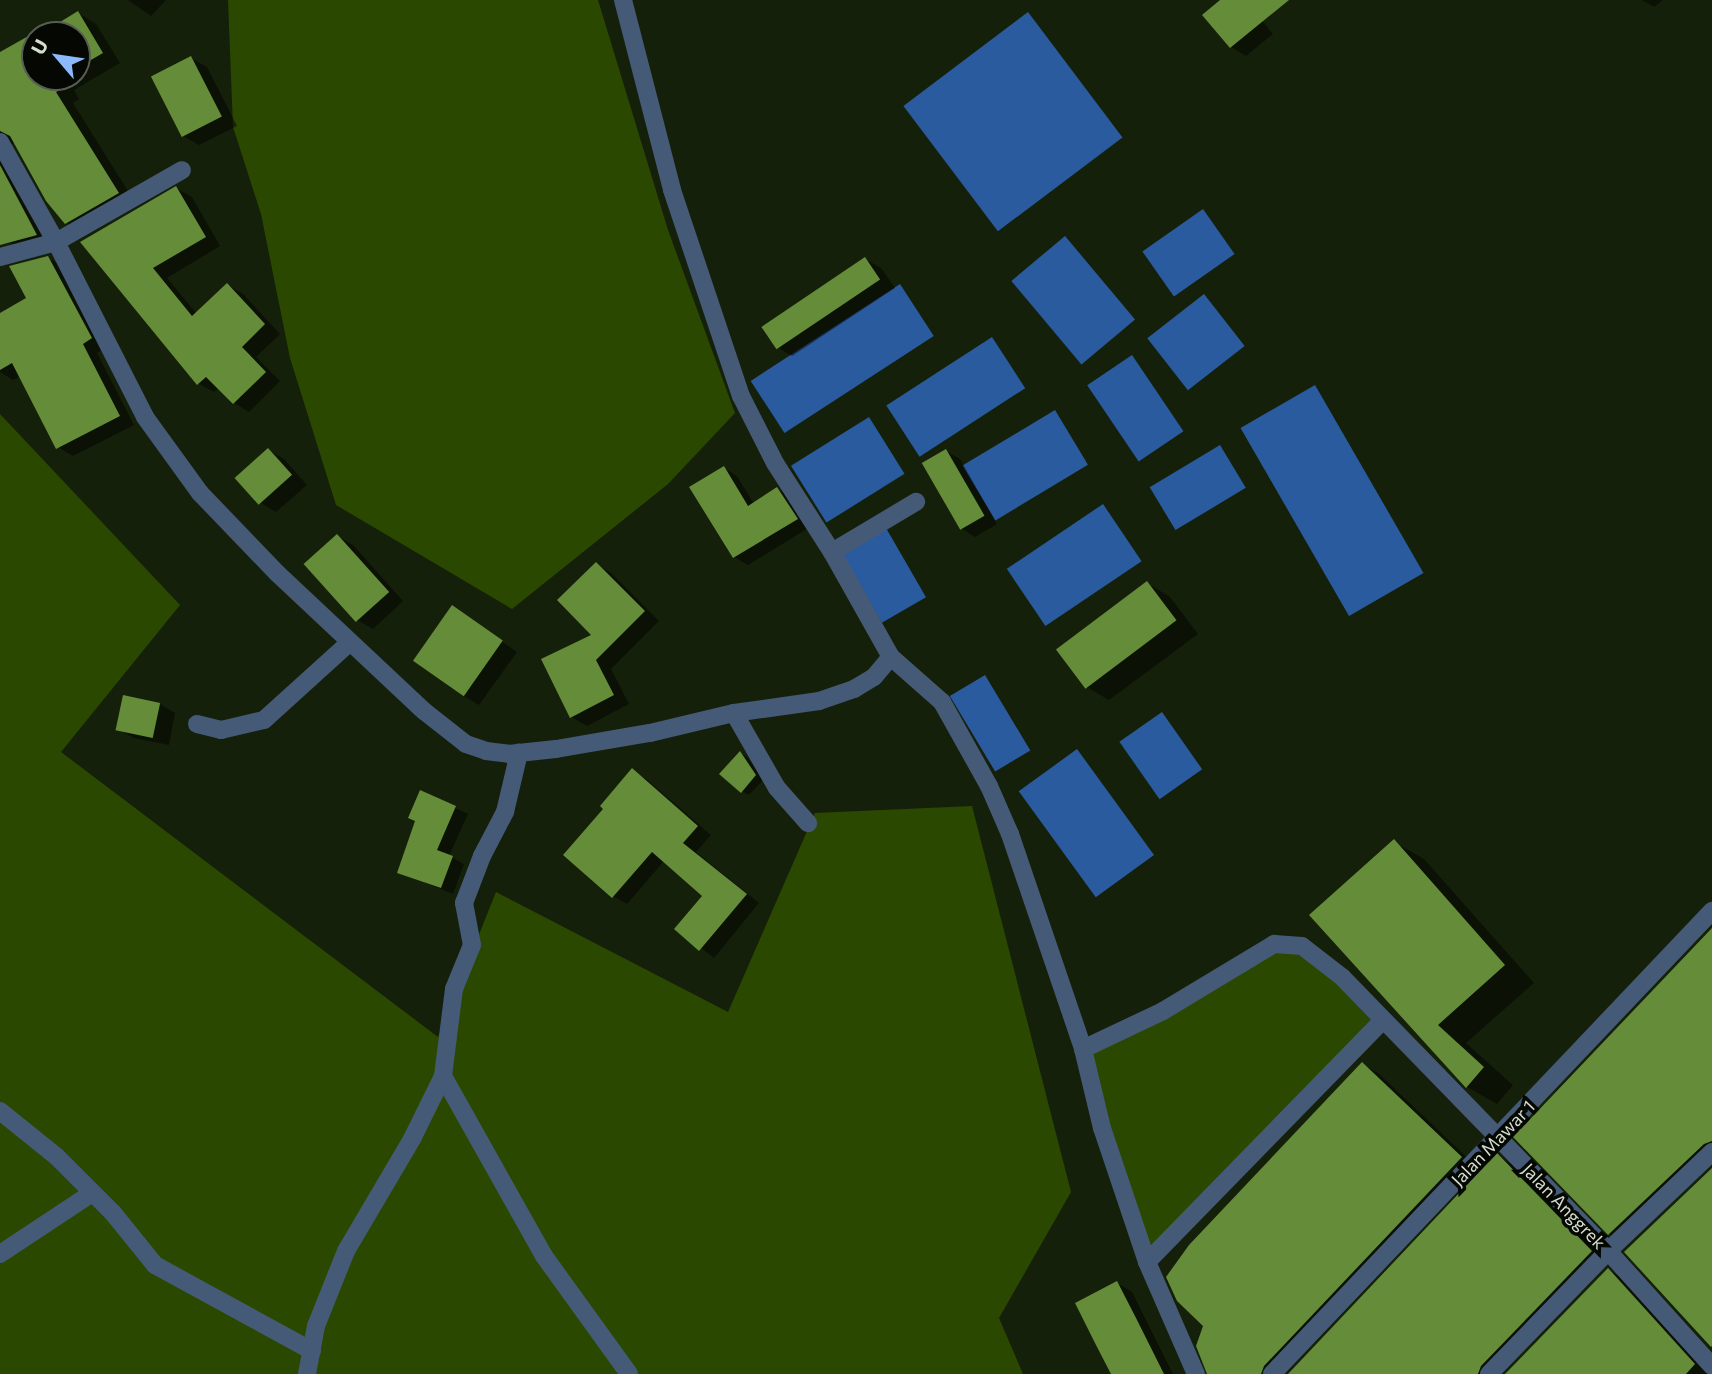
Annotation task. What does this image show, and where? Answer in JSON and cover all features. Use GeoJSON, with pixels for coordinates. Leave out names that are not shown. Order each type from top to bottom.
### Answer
{"type":"FeatureCollection","features":[{"type":"Feature","properties":{"kind":"street"},"geometry":{"type":"LineString","coordinates":[[623,0],[672,190],[741,396],[775,463],[832,552],[891,657],[942,702],[989,786],[1010,834],[1083,1049],[1102,1128],[1147,1262],[1196,1374]]}},
{"type":"Feature","properties":{"kind":"street"},"geometry":{"type":"LineString","coordinates":[[0,142],[56,242],[145,417],[165,448],[200,493],[234,529],[350,642],[466,744],[486,751],[519,753],[650,733],[734,713],[819,701],[854,689],[874,677],[891,657]]}},
{"type":"Feature","properties":{"kind":"street"},"geometry":{"type":"LineString","coordinates":[[0,257],[56,242],[182,170]]}},
{"type":"Feature","properties":{"kind":"street"},"geometry":{"type":"LineString","coordinates":[[832,552],[916,502]]}},
{"type":"Feature","properties":{"kind":"street"},"geometry":{"type":"LineString","coordinates":[[197,724],[221,730],[264,720],[350,642]]}},
{"type":"Feature","properties":{"kind":"street"},"geometry":{"type":"LineString","coordinates":[[734,713],[770,777],[808,823]]}},
{"type":"Feature","properties":{"kind":"street"},"geometry":{"type":"LineString","coordinates":[[307,1374],[316,1326],[346,1251],[412,1139],[443,1076],[454,989],[472,944],[464,903],[482,856],[505,812],[519,753]]}},
{"type":"Feature","properties":{"kind":"street","name":"Jalan Mawar 1"},"geometry":{"type":"LineString","coordinates":[[1272,1374],[1712,911]]}},
{"type":"Feature","properties":{"kind":"street","name":"Jalan Anggrek"},"geometry":{"type":"LineString","coordinates":[[1083,1049],[1163,1011],[1274,944],[1302,946],[1342,977],[1608,1251],[1712,1366]]}},
{"type":"Feature","properties":{"kind":"street"},"geometry":{"type":"LineString","coordinates":[[1147,1262],[1382,1021]]}},
{"type":"Feature","properties":{"kind":"street"},"geometry":{"type":"LineString","coordinates":[[443,1076],[544,1256],[629,1374]]}},
{"type":"Feature","properties":{"kind":"street"},"geometry":{"type":"LineString","coordinates":[[0,1111],[57,1157],[113,1213],[155,1265],[312,1352]]}},
{"type":"Feature","properties":{"kind":"street"},"geometry":{"type":"LineString","coordinates":[[1489,1374],[1608,1251],[1712,1152]]}},
{"type":"Feature","properties":{"kind":"street"},"geometry":{"type":"LineString","coordinates":[[0,1254],[92,1193]]}},
{"type":"Feature","properties":{"kind":"green space"},"geometry":{"type":"Polygon","coordinates":[[[228,0],[598,0],[668,230],[735,413],[668,484],[512,609],[336,505],[290,358],[261,214],[233,127],[228,0]]]}},
{"type":"Feature","properties":{"kind":"green space"},"geometry":{"type":"Polygon","coordinates":[[[0,414],[180,605],[61,752],[438,1037],[496,892],[728,1012],[815,813],[972,806],[1071,1192],[999,1318],[1023,1374],[0,1374],[0,414]]]}},
{"type":"Feature","properties":{"kind":"green space"},"geometry":{"type":"Polygon","coordinates":[[[1274,944],[1302,946],[1382,1021],[1147,1262],[1083,1049],[1274,944]]]}},
{"type":"Feature","properties":{"kind":"water"},"geometry":{"type":"Polygon","coordinates":[[[1028,12],[1122,137],[998,231],[903,106],[1028,12]]]}},
{"type":"Feature","properties":{"kind":"water"},"geometry":{"type":"Polygon","coordinates":[[[1203,209],[1235,254],[1174,296],[1142,251],[1203,209]]]}},
{"type":"Feature","properties":{"kind":"water"},"geometry":{"type":"Polygon","coordinates":[[[1065,236],[1135,319],[1081,364],[1011,281],[1065,236]]]}},
{"type":"Feature","properties":{"kind":"water"},"geometry":{"type":"Polygon","coordinates":[[[900,284],[934,336],[784,433],[751,381],[900,284]]]}},
{"type":"Feature","properties":{"kind":"water"},"geometry":{"type":"Polygon","coordinates":[[[1204,294],[1245,346],[1188,390],[1147,338],[1204,294]]]}},
{"type":"Feature","properties":{"kind":"water"},"geometry":{"type":"Polygon","coordinates":[[[992,337],[1025,388],[920,457],[886,406],[992,337]]]}},
{"type":"Feature","properties":{"kind":"water"},"geometry":{"type":"Polygon","coordinates":[[[1132,355],[1183,431],[1139,461],[1087,385],[1132,355]]]}},
{"type":"Feature","properties":{"kind":"water"},"geometry":{"type":"Polygon","coordinates":[[[1315,385],[1424,573],[1349,616],[1241,428],[1315,385]]]}},
{"type":"Feature","properties":{"kind":"water"},"geometry":{"type":"Polygon","coordinates":[[[1055,410],[1088,465],[995,520],[962,466],[1055,410]]]}},
{"type":"Feature","properties":{"kind":"water"},"geometry":{"type":"Polygon","coordinates":[[[869,417],[905,474],[826,523],[791,466],[869,417]]]}},
{"type":"Feature","properties":{"kind":"water"},"geometry":{"type":"Polygon","coordinates":[[[1220,445],[1246,488],[1175,530],[1150,487],[1220,445]]]}},
{"type":"Feature","properties":{"kind":"water"},"geometry":{"type":"Polygon","coordinates":[[[1103,504],[1142,561],[1045,626],[1007,569],[1103,504]]]}},
{"type":"Feature","properties":{"kind":"water"},"geometry":{"type":"Polygon","coordinates":[[[886,528],[926,597],[882,623],[842,554],[886,528]]]}},
{"type":"Feature","properties":{"kind":"water"},"geometry":{"type":"Polygon","coordinates":[[[985,675],[1030,750],[995,772],[950,696],[985,675]]]}},
{"type":"Feature","properties":{"kind":"water"},"geometry":{"type":"Polygon","coordinates":[[[1162,712],[1202,769],[1160,799],[1119,742],[1162,712]]]}},
{"type":"Feature","properties":{"kind":"water"},"geometry":{"type":"Polygon","coordinates":[[[1077,749],[1154,855],[1096,897],[1019,791],[1077,749]]]}},
{"type":"Feature","properties":{"kind":"building"},"geometry":{"type":"Polygon","coordinates":[[[1220,0],[1289,0],[1230,48],[1202,15],[1220,0]]]}},
{"type":"Feature","properties":{"kind":"building"},"geometry":{"type":"Polygon","coordinates":[[[78,11],[84,21],[62,21],[78,11]]]}},
{"type":"Feature","properties":{"kind":"building"},"geometry":{"type":"Polygon","coordinates":[[[91,33],[103,53],[91,60],[91,33]]]}},
{"type":"Feature","properties":{"kind":"building"},"geometry":{"type":"Polygon","coordinates":[[[21,40],[21,91],[58,91],[56,92],[119,193],[65,224],[46,201],[10,136],[0,131],[0,52],[21,40]]]}},
{"type":"Feature","properties":{"kind":"building"},"geometry":{"type":"Polygon","coordinates":[[[191,56],[222,117],[182,137],[151,76],[191,56]]]}},
{"type":"Feature","properties":{"kind":"building"},"geometry":{"type":"Polygon","coordinates":[[[0,165],[37,235],[0,245],[0,165]]]}},
{"type":"Feature","properties":{"kind":"building"},"geometry":{"type":"Polygon","coordinates":[[[176,186],[206,237],[153,268],[192,316],[227,283],[265,324],[242,347],[266,372],[233,404],[206,377],[197,385],[80,242],[176,186]]]}},
{"type":"Feature","properties":{"kind":"building"},"geometry":{"type":"Polygon","coordinates":[[[48,256],[92,338],[83,344],[120,416],[56,449],[12,363],[0,370],[0,313],[26,298],[9,266],[48,256]]]}},
{"type":"Feature","properties":{"kind":"building"},"geometry":{"type":"Polygon","coordinates":[[[865,257],[880,279],[776,349],[761,327],[865,257]]]}},
{"type":"Feature","properties":{"kind":"building"},"geometry":{"type":"Polygon","coordinates":[[[268,448],[292,475],[259,505],[235,478],[268,448]]]}},
{"type":"Feature","properties":{"kind":"building"},"geometry":{"type":"Polygon","coordinates":[[[946,449],[984,516],[960,530],[922,463],[946,449]]]}},
{"type":"Feature","properties":{"kind":"building"},"geometry":{"type":"Polygon","coordinates":[[[724,466],[748,506],[777,487],[798,519],[733,558],[689,487],[724,466]]]}},
{"type":"Feature","properties":{"kind":"building"},"geometry":{"type":"Polygon","coordinates":[[[337,534],[389,592],[356,622],[304,564],[337,534]]]}},
{"type":"Feature","properties":{"kind":"building"},"geometry":{"type":"Polygon","coordinates":[[[596,562],[645,611],[596,660],[614,695],[570,718],[541,659],[591,635],[557,600],[596,562]]]}},
{"type":"Feature","properties":{"kind":"building"},"geometry":{"type":"Polygon","coordinates":[[[1147,581],[1176,620],[1085,689],[1056,650],[1147,581]]]}},
{"type":"Feature","properties":{"kind":"building"},"geometry":{"type":"Polygon","coordinates":[[[452,605],[503,641],[464,696],[413,661],[452,605]]]}},
{"type":"Feature","properties":{"kind":"building"},"geometry":{"type":"Polygon","coordinates":[[[123,695],[160,703],[153,738],[116,730],[123,695]]]}},
{"type":"Feature","properties":{"kind":"building"},"geometry":{"type":"Polygon","coordinates":[[[740,751],[756,775],[741,793],[719,774],[740,751]]]}},
{"type":"Feature","properties":{"kind":"building"},"geometry":{"type":"Polygon","coordinates":[[[632,768],[698,826],[683,843],[747,894],[699,951],[674,929],[702,896],[652,852],[612,898],[563,855],[603,809],[600,806],[632,768]]]}},
{"type":"Feature","properties":{"kind":"building"},"geometry":{"type":"Polygon","coordinates":[[[420,790],[456,806],[437,850],[453,856],[441,888],[397,873],[415,821],[408,818],[420,790]]]}},
{"type":"Feature","properties":{"kind":"building"},"geometry":{"type":"Polygon","coordinates":[[[1394,839],[1505,965],[1438,1025],[1484,1067],[1466,1088],[1309,915],[1394,839]]]}},
{"type":"Feature","properties":{"kind":"building"},"geometry":{"type":"Polygon","coordinates":[[[1712,928],[1712,1141],[1704,1144],[1608,1235],[1513,1137],[1712,928]]]}},
{"type":"Feature","properties":{"kind":"building"},"geometry":{"type":"Polygon","coordinates":[[[1362,1062],[1462,1157],[1264,1366],[1261,1374],[1207,1374],[1196,1346],[1203,1326],[1177,1301],[1166,1277],[1189,1245],[1362,1062]]]}},
{"type":"Feature","properties":{"kind":"building"},"geometry":{"type":"Polygon","coordinates":[[[1497,1153],[1592,1251],[1481,1366],[1478,1374],[1288,1374],[1497,1153]]]}},
{"type":"Feature","properties":{"kind":"building"},"geometry":{"type":"Polygon","coordinates":[[[1712,1168],[1712,1346],[1711,1347],[1624,1252],[1712,1168]]]}},
{"type":"Feature","properties":{"kind":"building"},"geometry":{"type":"Polygon","coordinates":[[[1608,1268],[1695,1364],[1686,1374],[1505,1374],[1608,1268]]]}},
{"type":"Feature","properties":{"kind":"building"},"geometry":{"type":"Polygon","coordinates":[[[1117,1281],[1164,1374],[1111,1374],[1096,1345],[1075,1303],[1117,1281]]]}}]}
